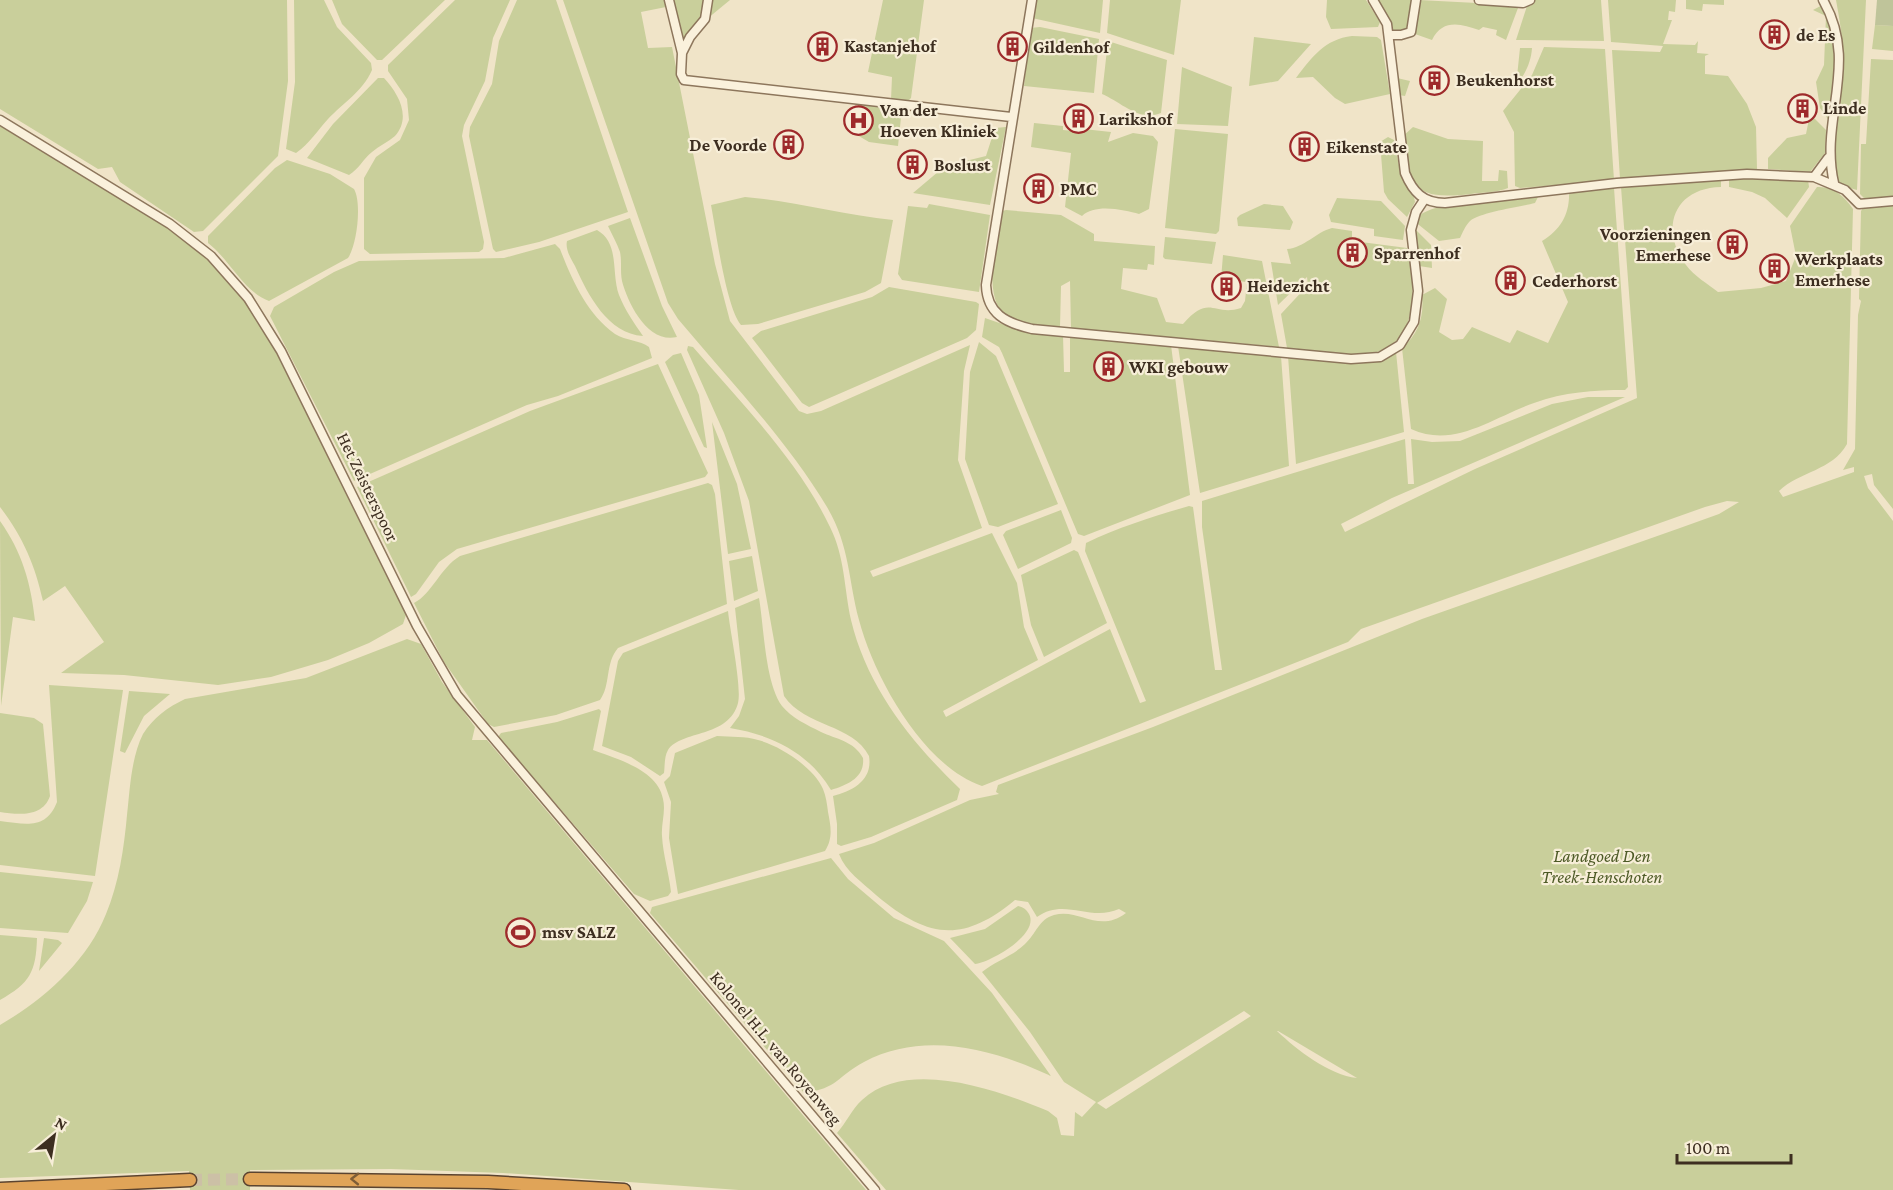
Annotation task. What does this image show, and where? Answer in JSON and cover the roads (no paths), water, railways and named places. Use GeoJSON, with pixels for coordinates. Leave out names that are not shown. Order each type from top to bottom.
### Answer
{"type":"FeatureCollection","features":[{"type":"Feature","properties":{"kind":"highway"},"geometry":{"type":"LineString","coordinates":[[250,1179],[453,1181],[624,1190]]}},
{"type":"Feature","properties":{"kind":"highway"},"geometry":{"type":"LineString","coordinates":[[0,1189],[190,1180]]}},
{"type":"Feature","properties":{"kind":"street"},"geometry":{"type":"LineString","coordinates":[[669,0],[682,52],[681,74],[686,81],[1011,117]]}},
{"type":"Feature","properties":{"kind":"street"},"geometry":{"type":"LineString","coordinates":[[682,52],[690,37],[705,19],[708,0]]}},
{"type":"Feature","properties":{"kind":"street"},"geometry":{"type":"LineString","coordinates":[[1032,0],[1020,80],[1011,117],[986,297],[999,317],[1032,329],[1340,358],[1369,360],[1380,357],[1400,345],[1414,322],[1418,291],[1411,230],[1416,212],[1425,200]]}},
{"type":"Feature","properties":{"kind":"street"},"geometry":{"type":"LineString","coordinates":[[1373,0],[1383,15],[1389,35],[1395,106],[1405,173],[1410,186],[1425,200],[1445,203],[1617,183],[1747,174],[1814,177],[1834,183],[1854,196],[1859,204],[1893,201]]}},
{"type":"Feature","properties":{"kind":"street"},"geometry":{"type":"LineString","coordinates":[[1389,35],[1411,32],[1416,0]]}},
{"type":"Feature","properties":{"kind":"street"},"geometry":{"type":"LineString","coordinates":[[1479,0],[1523,3],[1530,0]]}},
{"type":"Feature","properties":{"kind":"street"},"geometry":{"type":"LineString","coordinates":[[1823,0],[1834,20],[1840,54],[1828,158],[1834,183]]}},
{"type":"Feature","properties":{"kind":"street","name":"Het Zeisterspoor"},"geometry":{"type":"LineString","coordinates":[[0,120],[170,224],[211,256],[248,298],[281,351],[417,626],[451,687],[470,713],[653,928]]}},
{"type":"Feature","properties":{"kind":"street"},"geometry":{"type":"LineString","coordinates":[[1814,177],[1828,158]]}},
{"type":"Feature","properties":{"kind":"street","name":"Kolonel H.L. van Royenweg"},"geometry":{"type":"LineString","coordinates":[[653,928],[875,1190]]}},
{"type":"Feature","properties":{"kind":"tunnel"},"geometry":{"type":"LineString","coordinates":[[190,1180],[250,1179]]}},
{"type":"Feature","properties":{"kind":"place","name":"de Es"},"geometry":{"type":"Point","coordinates":[1775,35]}},
{"type":"Feature","properties":{"kind":"place","name":"Kastanjehof"},"geometry":{"type":"Point","coordinates":[823,46]}},
{"type":"Feature","properties":{"kind":"place","name":"Gildenhof"},"geometry":{"type":"Point","coordinates":[1012,47]}},
{"type":"Feature","properties":{"kind":"place","name":"Beukenhorst"},"geometry":{"type":"Point","coordinates":[1435,80]}},
{"type":"Feature","properties":{"kind":"place","name":"Linde"},"geometry":{"type":"Point","coordinates":[1802,108]}},
{"type":"Feature","properties":{"kind":"place","name":"Larikshof"},"geometry":{"type":"Point","coordinates":[1078,119]}},
{"type":"Feature","properties":{"kind":"place","name":"Van der Hoeven Kliniek"},"geometry":{"type":"Point","coordinates":[859,120]}},
{"type":"Feature","properties":{"kind":"place","name":"De Voorde"},"geometry":{"type":"Point","coordinates":[788,145]}},
{"type":"Feature","properties":{"kind":"place","name":"Eikenstate"},"geometry":{"type":"Point","coordinates":[1305,147]}},
{"type":"Feature","properties":{"kind":"place","name":"Boslust"},"geometry":{"type":"Point","coordinates":[913,165]}},
{"type":"Feature","properties":{"kind":"place","name":"PMC"},"geometry":{"type":"Point","coordinates":[1039,189]}},
{"type":"Feature","properties":{"kind":"place","name":"Voorzieningen Emerhese"},"geometry":{"type":"Point","coordinates":[1732,244]}},
{"type":"Feature","properties":{"kind":"place","name":"Sparrenhof"},"geometry":{"type":"Point","coordinates":[1353,253]}},
{"type":"Feature","properties":{"kind":"place","name":"Werkplaats Emerhese"},"geometry":{"type":"Point","coordinates":[1774,269]}},
{"type":"Feature","properties":{"kind":"place","name":"Cederhorst"},"geometry":{"type":"Point","coordinates":[1511,281]}},
{"type":"Feature","properties":{"kind":"place","name":"Heidezicht"},"geometry":{"type":"Point","coordinates":[1226,286]}},
{"type":"Feature","properties":{"kind":"place","name":"WKI gebouw"},"geometry":{"type":"Point","coordinates":[1108,367]}},
{"type":"Feature","properties":{"kind":"place","name":"msv SALZ"},"geometry":{"type":"Point","coordinates":[521,932]}},
{"type":"Feature","properties":{"kind":"park label","name":"Landgoed Den Treek-Henschoten"},"geometry":{"type":"Point","coordinates":[1602,866]}}]}
